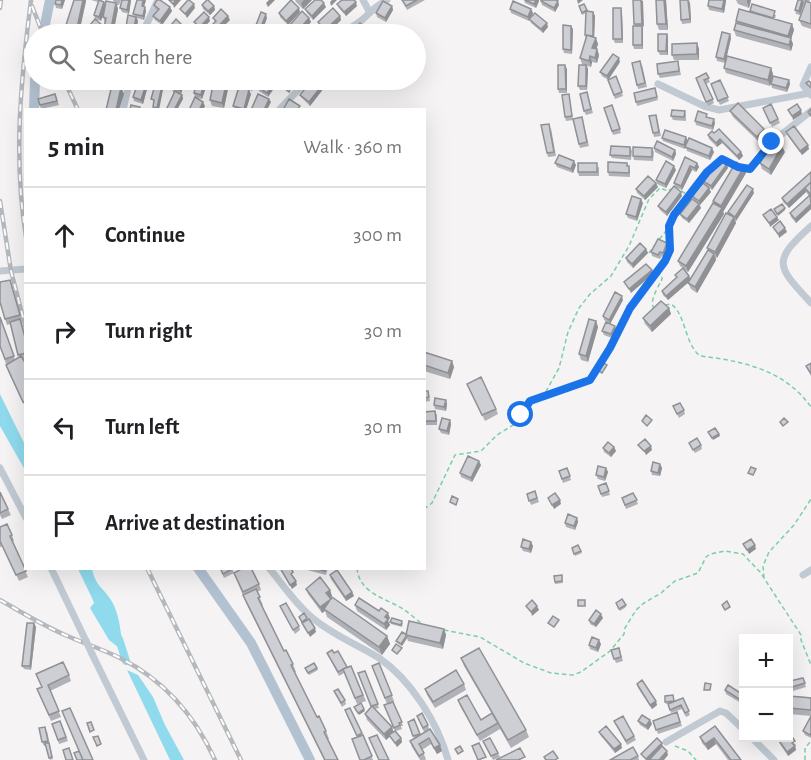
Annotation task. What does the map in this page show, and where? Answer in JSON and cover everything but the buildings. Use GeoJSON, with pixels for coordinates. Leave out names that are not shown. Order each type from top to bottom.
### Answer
{"type":"FeatureCollection","features":[{"type":"Feature","properties":{"kind":"main road"},"geometry":{"type":"LineString","coordinates":[[45,24],[50,0]]}},
{"type":"Feature","properties":{"kind":"main road"},"geometry":{"type":"LineString","coordinates":[[34,108],[35,90]]}},
{"type":"Feature","properties":{"kind":"main road"},"geometry":{"type":"LineString","coordinates":[[202,570],[251,643],[310,760]]}},
{"type":"Feature","properties":{"kind":"street"},"geometry":{"type":"LineString","coordinates":[[147,24],[158,0]]}},
{"type":"Feature","properties":{"kind":"street"},"geometry":{"type":"LineString","coordinates":[[363,0],[369,11]]}},
{"type":"Feature","properties":{"kind":"street"},"geometry":{"type":"LineString","coordinates":[[355,24],[363,19],[369,11],[387,0]]}},
{"type":"Feature","properties":{"kind":"street"},"geometry":{"type":"LineString","coordinates":[[658,84],[704,106],[719,110],[810,94],[803,85],[811,67]]}},
{"type":"Feature","properties":{"kind":"street"},"geometry":{"type":"LineString","coordinates":[[123,108],[128,90]]}},
{"type":"Feature","properties":{"kind":"street"},"geometry":{"type":"LineString","coordinates":[[281,108],[298,90]]}},
{"type":"Feature","properties":{"kind":"street"},"geometry":{"type":"LineString","coordinates":[[750,169],[772,142],[811,111]]}},
{"type":"Feature","properties":{"kind":"street"},"geometry":{"type":"LineString","coordinates":[[811,226],[790,245],[784,257],[786,274],[811,303]]}},
{"type":"Feature","properties":{"kind":"street"},"geometry":{"type":"LineString","coordinates":[[0,272],[24,269]]}},
{"type":"Feature","properties":{"kind":"street"},"geometry":{"type":"LineString","coordinates":[[0,468],[24,514]]}},
{"type":"Feature","properties":{"kind":"street"},"geometry":{"type":"LineString","coordinates":[[52,570],[144,760]]}},
{"type":"Feature","properties":{"kind":"street"},"geometry":{"type":"LineString","coordinates":[[271,570],[302,609],[316,621],[379,658],[405,682],[436,730],[448,760]]}},
{"type":"Feature","properties":{"kind":"street"},"geometry":{"type":"LineString","coordinates":[[803,575],[811,570]]}},
{"type":"Feature","properties":{"kind":"street"},"geometry":{"type":"LineString","coordinates":[[666,742],[720,711],[726,713],[739,725]]}},
{"type":"Feature","properties":{"kind":"street"},"geometry":{"type":"LineString","coordinates":[[756,742],[774,760]]}},
{"type":"Feature","properties":{"kind":"path"},"geometry":{"type":"LineString","coordinates":[[649,253],[688,195],[707,172],[722,159],[738,167],[750,169]]}},
{"type":"Feature","properties":{"kind":"path"},"geometry":{"type":"LineString","coordinates":[[544,395],[559,368],[568,332],[584,300],[611,276],[629,246],[650,199],[660,188],[668,191],[673,188]]}},
{"type":"Feature","properties":{"kind":"path"},"geometry":{"type":"LineString","coordinates":[[681,191],[688,195]]}},
{"type":"Feature","properties":{"kind":"path"},"geometry":{"type":"LineString","coordinates":[[426,507],[432,503],[455,455],[481,451],[497,435],[518,422],[530,401],[590,380],[610,348],[630,308],[657,273],[670,250],[669,226]]}},
{"type":"Feature","properties":{"kind":"path"},"geometry":{"type":"LineString","coordinates":[[656,310],[652,303],[662,279],[662,276],[657,273]]}},
{"type":"Feature","properties":{"kind":"path"},"geometry":{"type":"LineString","coordinates":[[663,304],[671,304],[678,310],[691,345],[700,356],[750,366],[779,376],[803,396],[811,407]]}},
{"type":"Feature","properties":{"kind":"path"},"geometry":{"type":"LineString","coordinates":[[764,578],[763,566],[769,552],[794,525],[811,499]]}},
{"type":"Feature","properties":{"kind":"path"},"geometry":{"type":"LineString","coordinates":[[441,629],[480,637],[524,663],[551,673],[573,675],[581,672],[610,651],[624,634],[636,610],[644,603],[675,581],[698,573],[710,554],[725,551],[738,552],[747,557],[764,578],[801,635],[811,665]]}},
{"type":"Feature","properties":{"kind":"path"},"geometry":{"type":"LineString","coordinates":[[358,570],[361,583],[368,590],[405,610],[423,625]]}},
{"type":"Feature","properties":{"kind":"path"},"geometry":{"type":"LineString","coordinates":[[805,760],[805,748],[811,741]]}},
{"type":"Feature","properties":{"kind":"path"},"geometry":{"type":"LineString","coordinates":[[666,742],[688,751],[696,760]]}},
{"type":"Feature","properties":{"kind":"water"},"geometry":{"type":"Polygon","coordinates":[[[0,394],[24,443],[24,468],[0,426],[0,394]]]}},
{"type":"Feature","properties":{"kind":"water"},"geometry":{"type":"Polygon","coordinates":[[[78,570],[92,570],[98,583],[111,600],[118,618],[123,651],[109,640],[90,608],[94,603],[78,570]]]}},
{"type":"Feature","properties":{"kind":"water"},"geometry":{"type":"Polygon","coordinates":[[[127,670],[138,675],[153,697],[184,760],[170,760],[127,670]]]}},
{"type":"Feature","properties":{"kind":"waterway"},"geometry":{"type":"LineString","coordinates":[[119,639],[126,661]]}},
{"type":"Feature","properties":{"kind":"railway"},"geometry":{"type":"LineString","coordinates":[[0,8],[1,0]]}},
{"type":"Feature","properties":{"kind":"railway"},"geometry":{"type":"LineString","coordinates":[[28,24],[31,0]]}},
{"type":"Feature","properties":{"kind":"railway"},"geometry":{"type":"LineString","coordinates":[[32,6],[39,24]]}},
{"type":"Feature","properties":{"kind":"railway"},"geometry":{"type":"LineString","coordinates":[[24,59],[19,148],[24,222]]}},
{"type":"Feature","properties":{"kind":"railway"},"geometry":{"type":"LineString","coordinates":[[69,90],[77,108]]}},
{"type":"Feature","properties":{"kind":"railway"},"geometry":{"type":"LineString","coordinates":[[0,201],[11,271],[24,321]]}},
{"type":"Feature","properties":{"kind":"railway"},"geometry":{"type":"LineString","coordinates":[[148,570],[241,760]]}},
{"type":"Feature","properties":{"kind":"railway"},"geometry":{"type":"LineString","coordinates":[[0,600],[56,631],[120,658],[151,677],[188,714],[215,760]]}},
{"type":"Feature","properties":{"kind":"route"},"geometry":{"type":"LineString","coordinates":[[521,415],[530,401],[573,384],[590,380],[610,348],[630,308],[665,261],[670,250],[669,226],[674,215],[707,172],[722,159],[738,167],[750,169],[772,142]]}}]}
